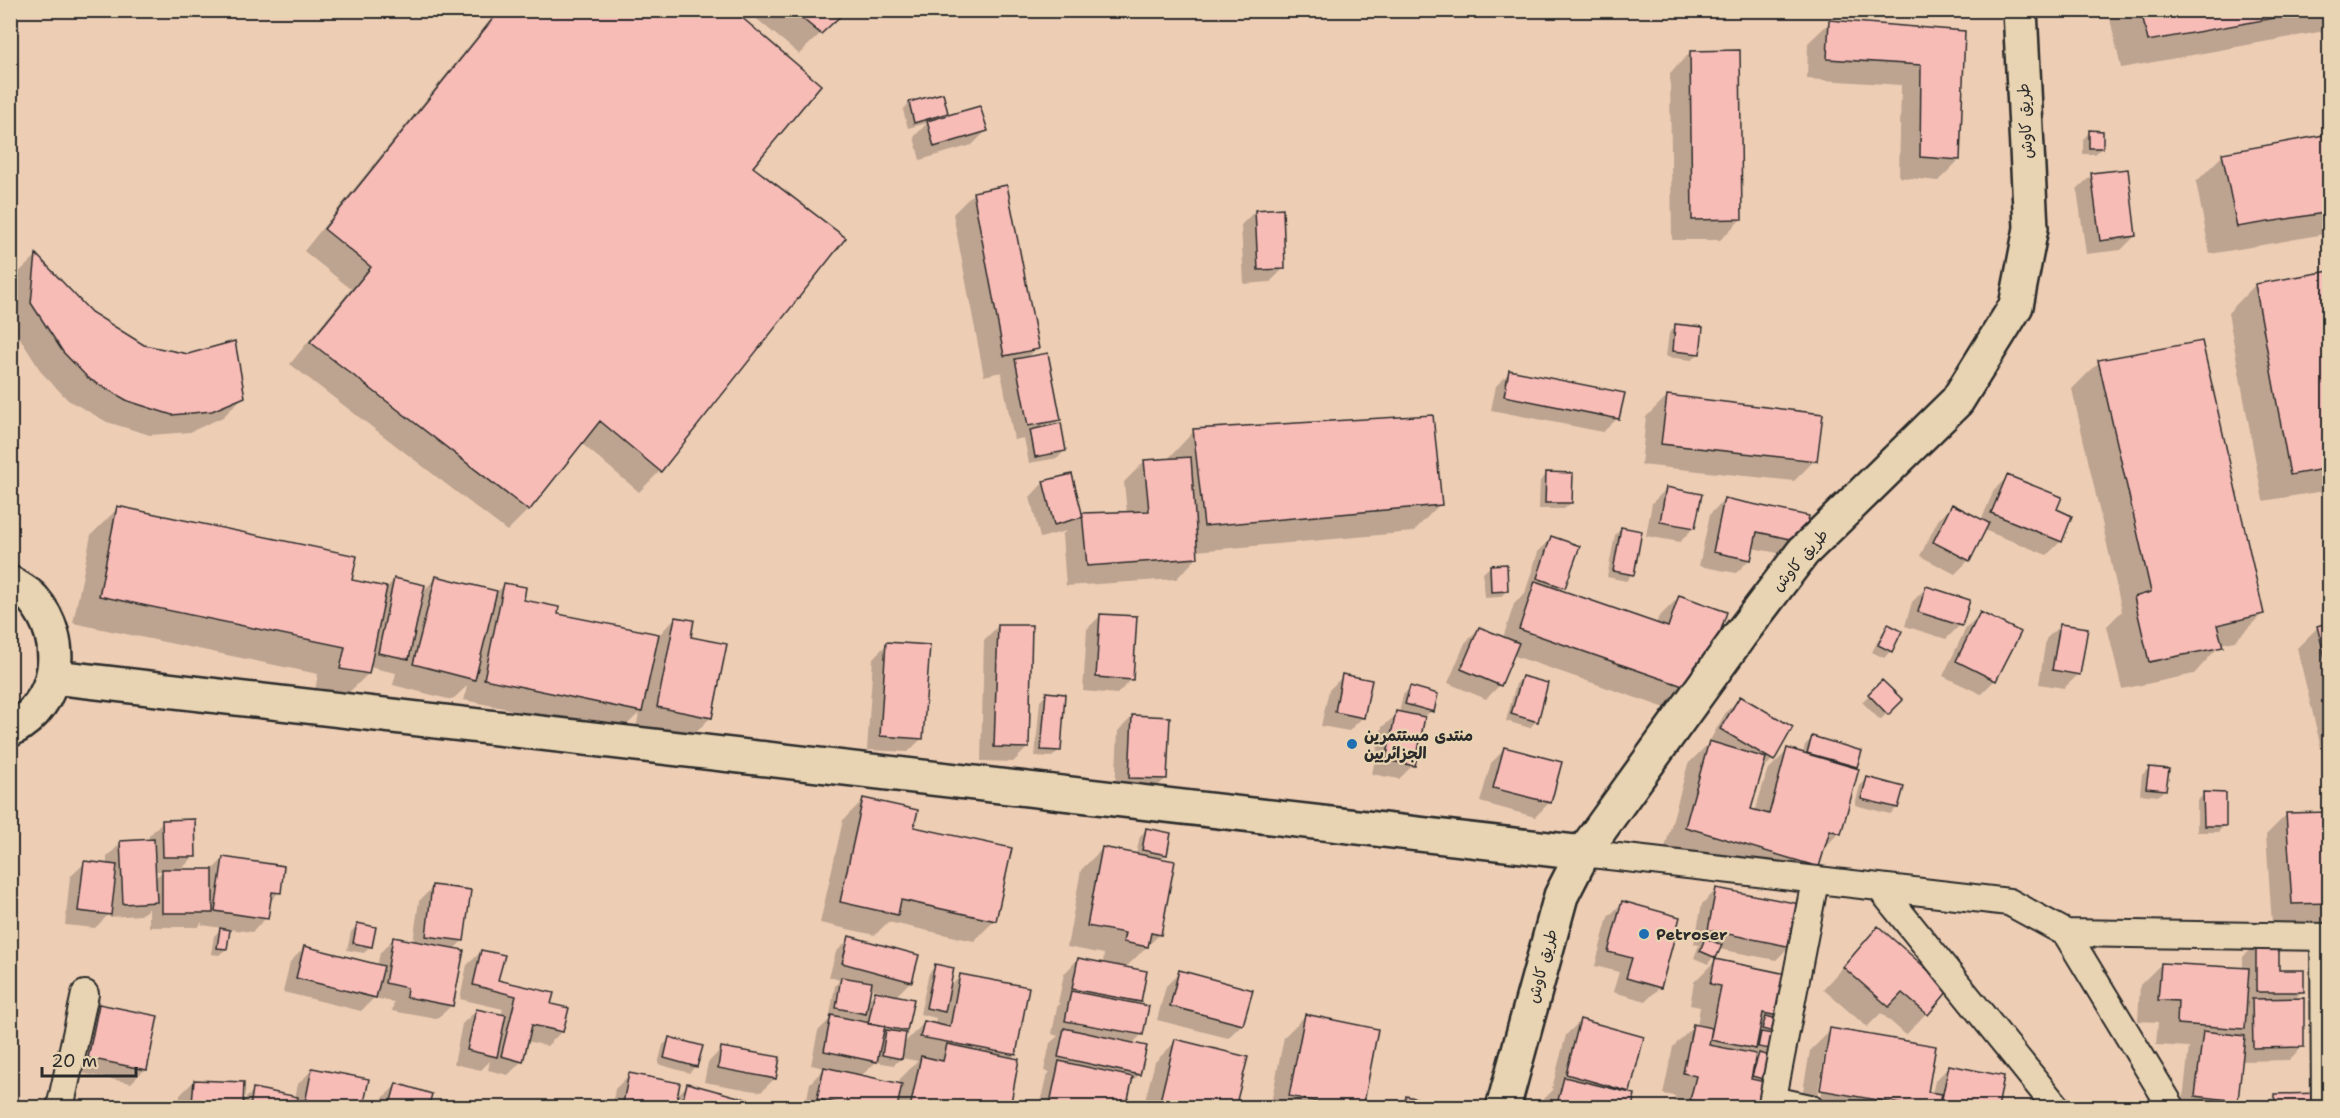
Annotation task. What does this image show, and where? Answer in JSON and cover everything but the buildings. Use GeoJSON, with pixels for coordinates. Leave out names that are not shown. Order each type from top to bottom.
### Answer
{"type":"FeatureCollection","features":[{"type":"Feature","properties":{"kind":"street","name":"طريق كاوش"},"geometry":{"type":"LineString","coordinates":[[1503,1107],[1561,896],[1582,853],[1740,634],[1803,552],[1957,401],[2016,306],[2031,228],[2020,10]]}},
{"type":"Feature","properties":{"kind":"street"},"geometry":{"type":"LineString","coordinates":[[10,582],[32,598],[48,621],[56,648],[54,677],[43,702],[24,723],[10,730]]}},
{"type":"Feature","properties":{"kind":"street"},"geometry":{"type":"LineString","coordinates":[[54,677],[2009,902],[2066,933],[2327,937],[2325,1107]]}},
{"type":"Feature","properties":{"kind":"street"},"geometry":{"type":"LineString","coordinates":[[1810,1107],[1772,1104],[1815,881]]}},
{"type":"Feature","properties":{"kind":"street"},"geometry":{"type":"LineString","coordinates":[[1880,888],[2057,1107]]}},
{"type":"Feature","properties":{"kind":"street"},"geometry":{"type":"LineString","coordinates":[[2066,933],[2172,1107]]}},
{"type":"Feature","properties":{"kind":"street"},"geometry":{"type":"LineString","coordinates":[[60,1107],[85,994]]}},
{"type":"Feature","properties":{"kind":"place","name":"منتدى مستتمرين الجزائريين"},"geometry":{"type":"Point","coordinates":[1352,744]}},
{"type":"Feature","properties":{"kind":"place","name":"Petroser"},"geometry":{"type":"Point","coordinates":[1644,934]}}]}
